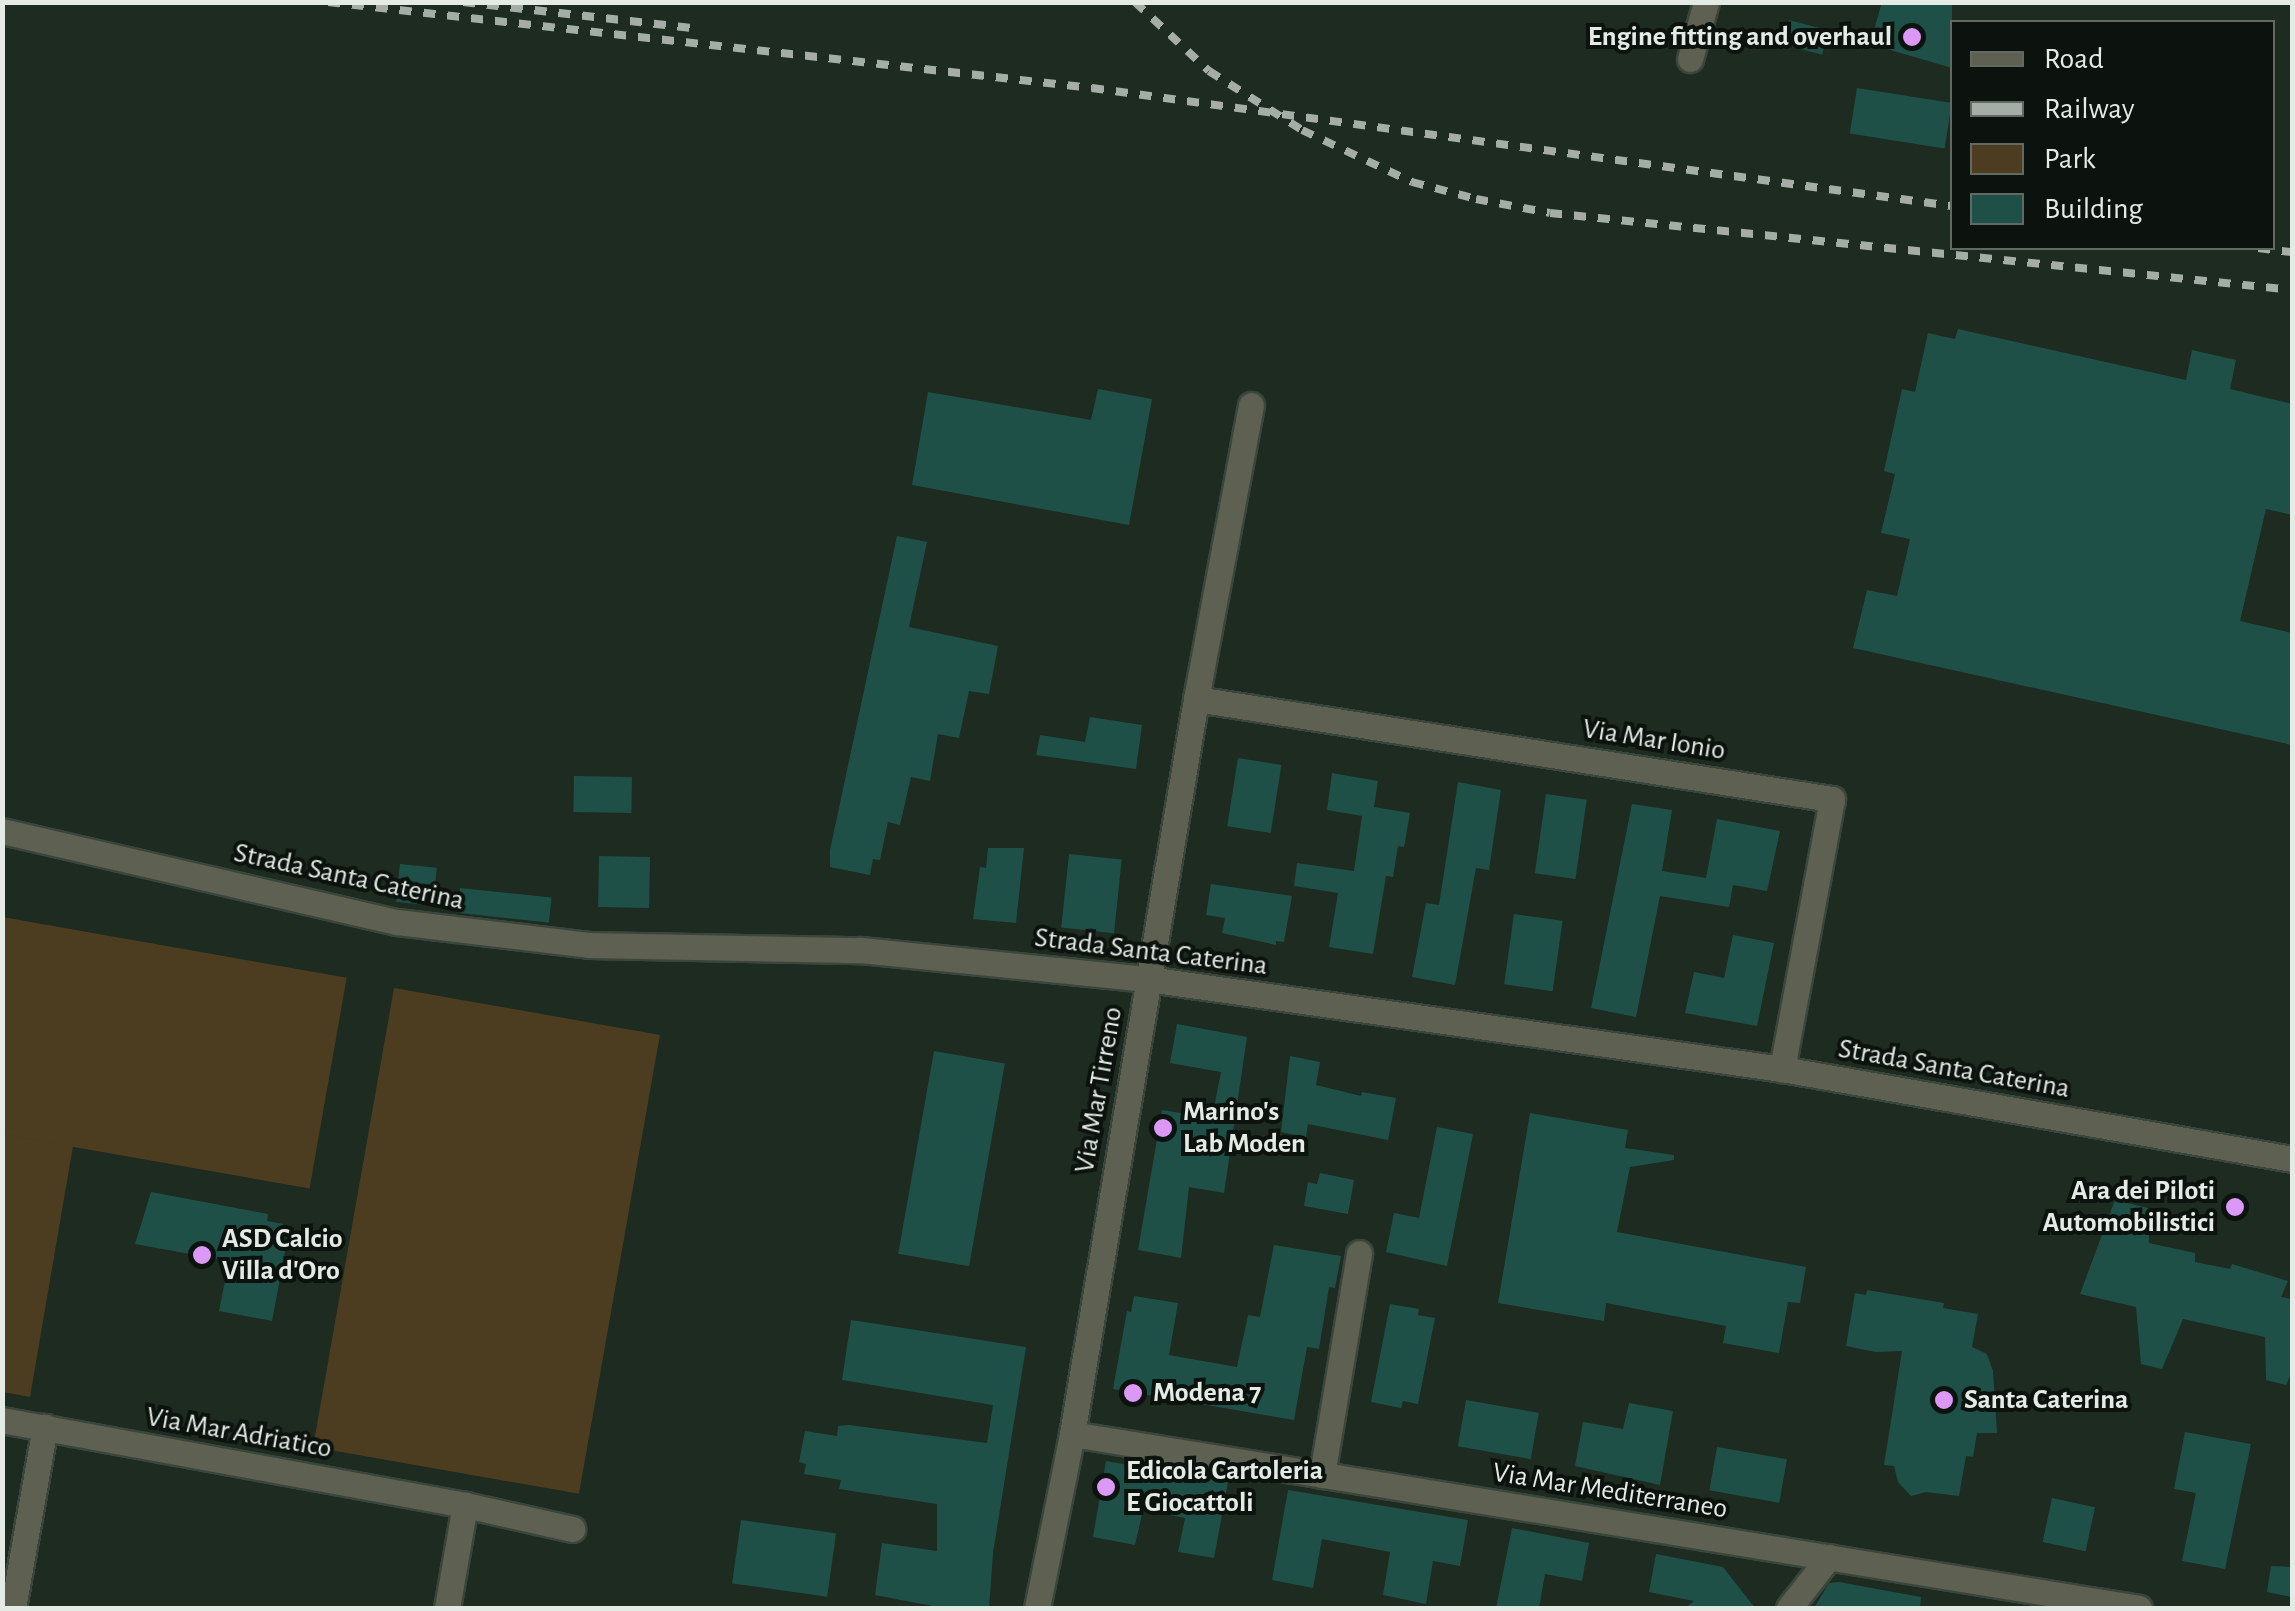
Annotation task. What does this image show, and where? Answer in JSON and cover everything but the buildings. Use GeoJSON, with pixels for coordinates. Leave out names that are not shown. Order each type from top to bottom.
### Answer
{"type":"FeatureCollection","features":[{"type":"Feature","properties":{"kind":"street"},"geometry":{"type":"LineString","coordinates":[[1690,58],[1706,2]]}},
{"type":"Feature","properties":{"kind":"street","name":"Via Mar Tirreno"},"geometry":{"type":"LineString","coordinates":[[1037,1608],[1072,1434],[1196,699],[1251,405]]}},
{"type":"Feature","properties":{"kind":"street","name":"Via Mar Ionio"},"geometry":{"type":"LineString","coordinates":[[1196,699],[1832,798],[1782,1069]]}},
{"type":"Feature","properties":{"kind":"street","name":"Strada Santa Caterina"},"geometry":{"type":"LineString","coordinates":[[2,831],[397,922],[589,945],[861,950],[1148,979],[1782,1069],[2292,1159]]}},
{"type":"Feature","properties":{"kind":"street"},"geometry":{"type":"LineString","coordinates":[[1322,1475],[1359,1253]]}},
{"type":"Feature","properties":{"kind":"street","name":"Via Mar Adriatico"},"geometry":{"type":"LineString","coordinates":[[2,1420],[465,1505],[572,1529]]}},
{"type":"Feature","properties":{"kind":"street"},"geometry":{"type":"LineString","coordinates":[[13,1608],[46,1428]]}},
{"type":"Feature","properties":{"kind":"street","name":"Via Mar Mediterraneo"},"geometry":{"type":"LineString","coordinates":[[1072,1434],[1829,1557],[2081,1603],[2138,1608]]}},
{"type":"Feature","properties":{"kind":"street"},"geometry":{"type":"LineString","coordinates":[[447,1608],[465,1505]]}},
{"type":"Feature","properties":{"kind":"street"},"geometry":{"type":"LineString","coordinates":[[1789,1608],[1829,1557]]}},
{"type":"Feature","properties":{"kind":"green space"},"geometry":{"type":"Polygon","coordinates":[[[2,917],[347,978],[310,1189],[2,1134],[2,917]]]}},
{"type":"Feature","properties":{"kind":"green space"},"geometry":{"type":"Polygon","coordinates":[[[394,988],[660,1035],[579,1494],[313,1447],[394,988]]]}},
{"type":"Feature","properties":{"kind":"green space"},"geometry":{"type":"Polygon","coordinates":[[[2,1134],[73,1146],[30,1397],[3,1392],[2,1134]]]}},
{"type":"Feature","properties":{"kind":"railway"},"geometry":{"type":"LineString","coordinates":[[328,2],[1092,88],[1950,206]]}},
{"type":"Feature","properties":{"kind":"railway"},"geometry":{"type":"LineString","coordinates":[[463,2],[692,28]]}},
{"type":"Feature","properties":{"kind":"railway"},"geometry":{"type":"LineString","coordinates":[[1135,2],[1209,71],[1302,130],[1412,182],[1476,199],[1550,213],[2292,290]]}},
{"type":"Feature","properties":{"kind":"railway"},"geometry":{"type":"LineString","coordinates":[[2275,250],[2292,252]]}},
{"type":"Feature","properties":{"kind":"place","name":"Engine fitting and overhaul"},"geometry":{"type":"Point","coordinates":[1912,37]}},
{"type":"Feature","properties":{"kind":"place","name":"Marino's Lab Moden"},"geometry":{"type":"Point","coordinates":[1163,1128]}},
{"type":"Feature","properties":{"kind":"place","name":"Ara dei Piloti Automobilistici"},"geometry":{"type":"Point","coordinates":[2235,1207]}},
{"type":"Feature","properties":{"kind":"place","name":"ASD Calcio Villa d'Oro"},"geometry":{"type":"Point","coordinates":[202,1255]}},
{"type":"Feature","properties":{"kind":"place","name":"Modena 7"},"geometry":{"type":"Point","coordinates":[1133,1393]}},
{"type":"Feature","properties":{"kind":"place","name":"Santa Caterina"},"geometry":{"type":"Point","coordinates":[1944,1400]}},
{"type":"Feature","properties":{"kind":"place","name":"Edicola Cartoleria E Giocattoli"},"geometry":{"type":"Point","coordinates":[1106,1487]}}]}
